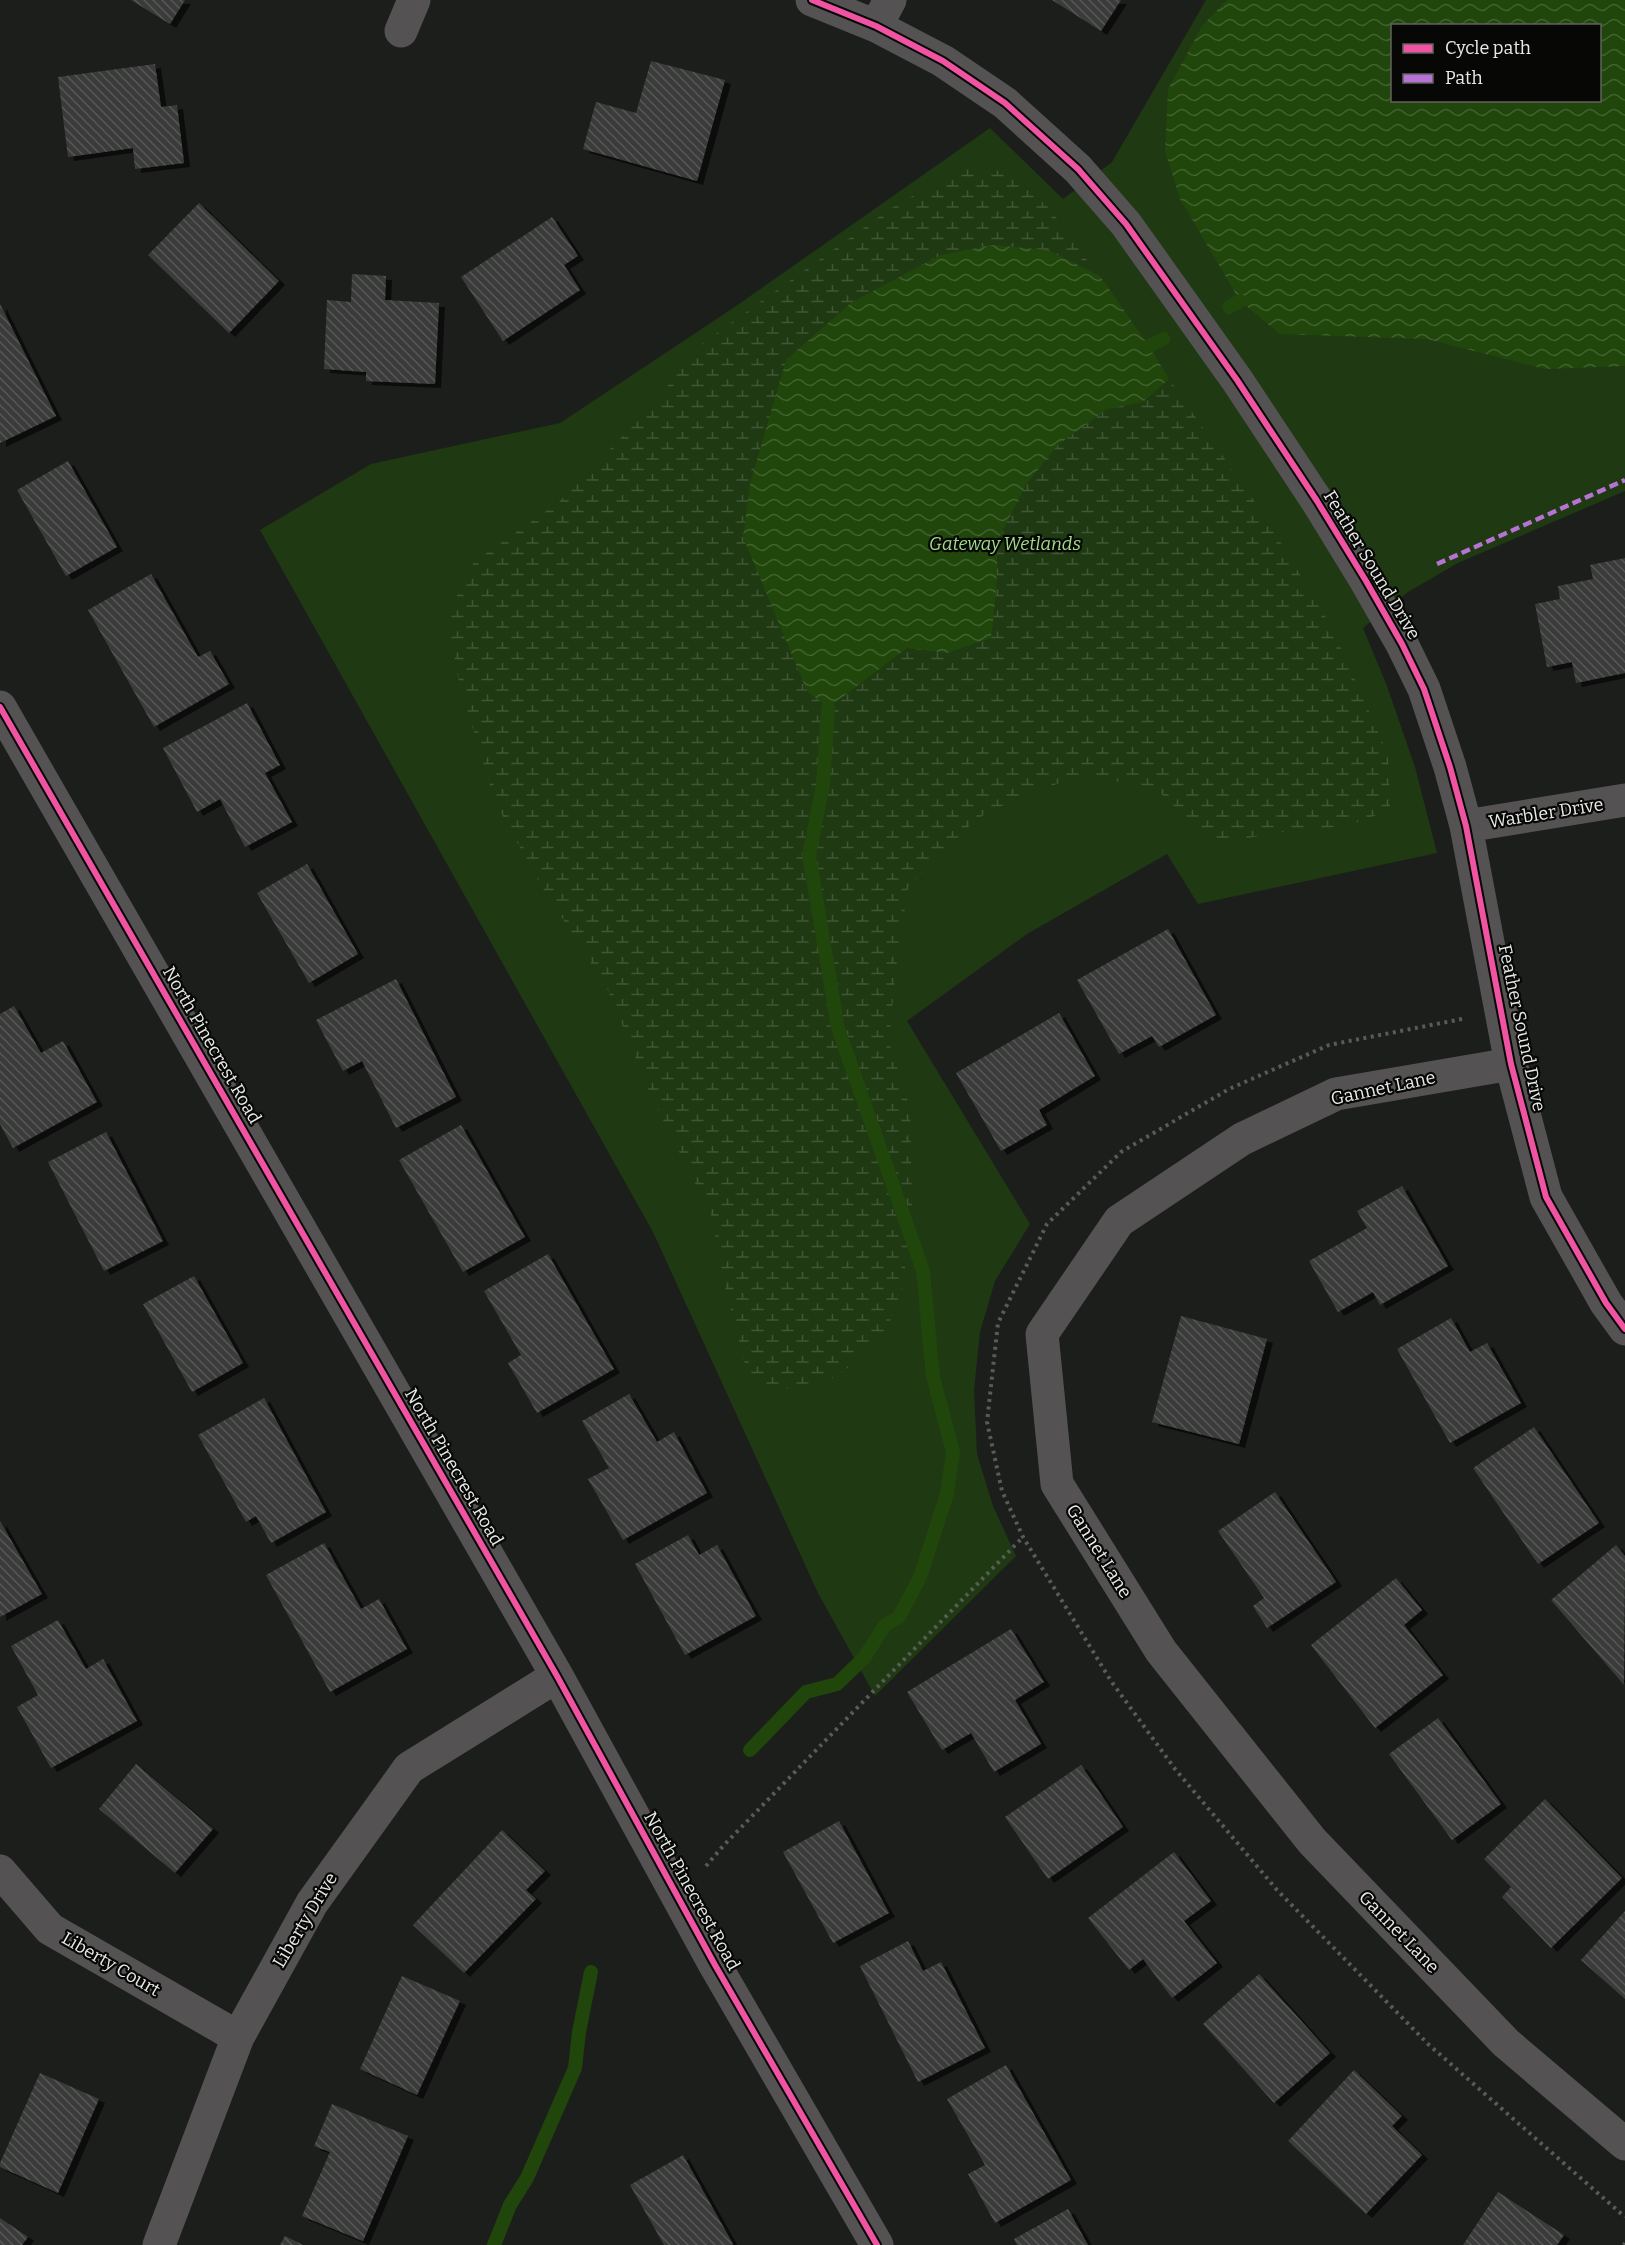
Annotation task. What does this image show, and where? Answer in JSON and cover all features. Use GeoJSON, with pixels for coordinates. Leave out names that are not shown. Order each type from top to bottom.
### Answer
{"type":"FeatureCollection","features":[{"type":"Feature","properties":{"kind":"street"},"geometry":{"type":"LineString","coordinates":[[401,31],[414,0]]}},
{"type":"Feature","properties":{"kind":"street","name":"Feather Sound Drive"},"geometry":{"type":"LineString","coordinates":[[812,0],[883,13],[944,61],[1005,103],[1078,169],[1126,224],[1237,380],[1317,501],[1402,644],[1424,689],[1450,767],[1466,826],[1511,1064],[1546,1197],[1605,1304],[1625,1329]]}},
{"type":"Feature","properties":{"kind":"street","name":"North Pinecrest Road"},"geometry":{"type":"LineString","coordinates":[[3,719],[557,1676],[679,1899],[877,2245]]}},
{"type":"Feature","properties":{"kind":"street","name":"Warbler Drive"},"geometry":{"type":"LineString","coordinates":[[1466,826],[1625,800]]}},
{"type":"Feature","properties":{"kind":"street","name":"Gannet Lane"},"geometry":{"type":"LineString","coordinates":[[1511,1064],[1336,1094],[1242,1139],[1119,1221],[1042,1334],[1057,1484],[1161,1651],[1312,1841],[1506,2043],[1625,2144]]}},
{"type":"Feature","properties":{"kind":"street","name":"Liberty Drive"},"geometry":{"type":"LineString","coordinates":[[159,2245],[238,2037],[312,1903],[410,1768],[557,1676]]}},
{"type":"Feature","properties":{"kind":"street","name":"Liberty Court"},"geometry":{"type":"LineString","coordinates":[[0,1870],[50,1929],[238,2037]]}},
{"type":"Feature","properties":{"kind":"path"},"geometry":{"type":"LineString","coordinates":[[1501,1014],[1444,1021],[1329,1045],[1229,1089],[1121,1152],[1047,1224],[998,1323],[987,1422],[1002,1491],[1023,1537],[1111,1681],[1175,1768],[1277,1890],[1428,2044],[1625,2217]]}},
{"type":"Feature","properties":{"kind":"path"},"geometry":{"type":"LineString","coordinates":[[679,1899],[724,1845],[1023,1537]]}},
{"type":"Feature","properties":{"kind":"green space","name":"Gateway Wetlands"},"geometry":{"type":"Polygon","coordinates":[[[1206,0],[1625,0],[1625,491],[1458,563],[1408,592],[1363,628],[1387,686],[1415,767],[1437,853],[1198,904],[1167,854],[1027,934],[907,1021],[1030,1224],[995,1281],[980,1332],[974,1390],[977,1454],[993,1506],[1016,1556],[875,1696],[818,1593],[653,1232],[260,530],[371,464],[560,423],[736,306],[990,128],[1063,199],[1112,162],[1206,0]]]}},
{"type":"Feature","properties":{"kind":"green space"},"geometry":{"type":"Polygon","coordinates":[[[967,165],[1010,173],[1050,209],[1149,346],[1169,379],[1266,518],[1331,626],[1388,754],[1390,810],[1347,826],[1290,831],[1224,842],[1196,827],[1154,787],[1079,776],[1018,798],[976,819],[908,888],[896,967],[889,1042],[910,1108],[912,1204],[903,1286],[882,1341],[836,1377],[772,1392],[747,1372],[723,1279],[712,1217],[652,1098],[607,988],[539,882],[495,802],[459,682],[447,616],[474,562],[558,503],[647,411],[703,343],[890,209],[967,165]]]}},
{"type":"Feature","properties":{"kind":"water"},"geometry":{"type":"Polygon","coordinates":[[[1227,0],[1625,0],[1625,366],[1545,369],[1427,339],[1280,334],[1240,301],[1180,199],[1165,151],[1168,89],[1202,26],[1227,0]]]}},
{"type":"Feature","properties":{"kind":"water"},"geometry":{"type":"Polygon","coordinates":[[[992,245],[1048,250],[1100,276],[1169,379],[1143,402],[1107,409],[1058,445],[1027,483],[998,540],[991,638],[947,653],[907,648],[828,708],[807,691],[743,537],[750,484],[786,360],[852,302],[941,255],[992,245]]]}},
{"type":"Feature","properties":{"kind":"building"},"geometry":{"type":"Polygon","coordinates":[[[131,0],[185,0],[170,24],[131,0]]]}},
{"type":"Feature","properties":{"kind":"building"},"geometry":{"type":"Polygon","coordinates":[[[1052,0],[1121,0],[1101,31],[1052,0]]]}},
{"type":"Feature","properties":{"kind":"building"},"geometry":{"type":"Polygon","coordinates":[[[651,61],[725,80],[697,181],[583,149],[596,102],[636,113],[651,61]]]}},
{"type":"Feature","properties":{"kind":"building"},"geometry":{"type":"Polygon","coordinates":[[[155,64],[161,107],[177,105],[184,163],[135,169],[133,148],[68,157],[58,77],[155,64]]]}},
{"type":"Feature","properties":{"kind":"building"},"geometry":{"type":"Polygon","coordinates":[[[199,203],[279,281],[229,333],[148,255],[199,203]]]}},
{"type":"Feature","properties":{"kind":"building"},"geometry":{"type":"Polygon","coordinates":[[[552,217],[578,256],[564,265],[580,290],[503,341],[461,277],[552,217]]]}},
{"type":"Feature","properties":{"kind":"building"},"geometry":{"type":"Polygon","coordinates":[[[352,274],[386,276],[385,300],[439,303],[435,384],[366,381],[366,372],[324,369],[327,300],[351,302],[352,274]]]}},
{"type":"Feature","properties":{"kind":"building"},"geometry":{"type":"Polygon","coordinates":[[[0,304],[56,416],[0,443],[0,304]]]}},
{"type":"Feature","properties":{"kind":"building"},"geometry":{"type":"Polygon","coordinates":[[[68,461],[117,547],[66,576],[17,490],[68,461]]]}},
{"type":"Feature","properties":{"kind":"building"},"geometry":{"type":"Polygon","coordinates":[[[1625,558],[1625,673],[1576,683],[1572,662],[1547,667],[1535,604],[1560,599],[1558,586],[1593,579],[1590,565],[1625,558]]]}},
{"type":"Feature","properties":{"kind":"building"},"geometry":{"type":"Polygon","coordinates":[[[151,574],[198,657],[210,651],[229,684],[154,727],[88,610],[151,574]]]}},
{"type":"Feature","properties":{"kind":"building"},"geometry":{"type":"Polygon","coordinates":[[[247,703],[280,765],[265,773],[292,822],[245,847],[220,799],[197,812],[163,748],[247,703]]]}},
{"type":"Feature","properties":{"kind":"building"},"geometry":{"type":"Polygon","coordinates":[[[307,864],[358,954],[309,983],[257,893],[307,864]]]}},
{"type":"Feature","properties":{"kind":"building"},"geometry":{"type":"Polygon","coordinates":[[[1168,929],[1216,1015],[1159,1047],[1152,1036],[1119,1054],[1077,980],[1168,929]]]}},
{"type":"Feature","properties":{"kind":"building"},"geometry":{"type":"Polygon","coordinates":[[[396,979],[456,1097],[396,1128],[362,1061],[343,1071],[316,1020],[396,979]]]}},
{"type":"Feature","properties":{"kind":"building"},"geometry":{"type":"Polygon","coordinates":[[[14,1006],[41,1053],[63,1041],[97,1102],[13,1148],[0,1124],[0,1014],[14,1006]]]}},
{"type":"Feature","properties":{"kind":"building"},"geometry":{"type":"Polygon","coordinates":[[[1059,1013],[1095,1076],[1039,1110],[1047,1125],[1001,1151],[956,1073],[1059,1013]]]}},
{"type":"Feature","properties":{"kind":"building"},"geometry":{"type":"Polygon","coordinates":[[[461,1125],[525,1237],[463,1272],[399,1160],[461,1125]]]}},
{"type":"Feature","properties":{"kind":"building"},"geometry":{"type":"Polygon","coordinates":[[[106,1132],[163,1241],[104,1271],[48,1162],[106,1132]]]}},
{"type":"Feature","properties":{"kind":"building"},"geometry":{"type":"Polygon","coordinates":[[[1402,1186],[1448,1266],[1380,1305],[1373,1292],[1338,1312],[1309,1261],[1367,1228],[1357,1211],[1402,1186]]]}},
{"type":"Feature","properties":{"kind":"building"},"geometry":{"type":"Polygon","coordinates":[[[548,1254],[614,1369],[537,1413],[508,1363],[521,1355],[484,1291],[548,1254]]]}},
{"type":"Feature","properties":{"kind":"building"},"geometry":{"type":"Polygon","coordinates":[[[194,1276],[243,1363],[192,1392],[143,1304],[194,1276]]]}},
{"type":"Feature","properties":{"kind":"building"},"geometry":{"type":"Polygon","coordinates":[[[1181,1316],[1267,1339],[1239,1444],[1152,1422],[1181,1316]]]}},
{"type":"Feature","properties":{"kind":"building"},"geometry":{"type":"Polygon","coordinates":[[[1451,1318],[1470,1352],[1487,1343],[1521,1403],[1450,1443],[1397,1349],[1451,1318]]]}},
{"type":"Feature","properties":{"kind":"building"},"geometry":{"type":"Polygon","coordinates":[[[629,1394],[657,1442],[674,1432],[707,1493],[623,1540],[588,1479],[609,1468],[582,1421],[629,1394]]]}},
{"type":"Feature","properties":{"kind":"building"},"geometry":{"type":"Polygon","coordinates":[[[264,1398],[326,1512],[271,1543],[256,1516],[246,1522],[198,1435],[264,1398]]]}},
{"type":"Feature","properties":{"kind":"building"},"geometry":{"type":"Polygon","coordinates":[[[1534,1427],[1599,1523],[1538,1564],[1473,1468],[1534,1427]]]}},
{"type":"Feature","properties":{"kind":"building"},"geometry":{"type":"Polygon","coordinates":[[[1275,1492],[1336,1582],[1267,1628],[1253,1606],[1264,1598],[1218,1531],[1275,1492]]]}},
{"type":"Feature","properties":{"kind":"building"},"geometry":{"type":"Polygon","coordinates":[[[0,1521],[42,1594],[0,1617],[0,1521]]]}},
{"type":"Feature","properties":{"kind":"building"},"geometry":{"type":"Polygon","coordinates":[[[688,1535],[699,1555],[717,1545],[756,1616],[685,1655],[635,1564],[688,1535]]]}},
{"type":"Feature","properties":{"kind":"building"},"geometry":{"type":"Polygon","coordinates":[[[324,1543],[361,1609],[379,1599],[407,1649],[330,1692],[266,1575],[324,1543]]]}},
{"type":"Feature","properties":{"kind":"building"},"geometry":{"type":"Polygon","coordinates":[[[1616,1545],[1625,1556],[1624,1685],[1551,1600],[1616,1545]]]}},
{"type":"Feature","properties":{"kind":"building"},"geometry":{"type":"Polygon","coordinates":[[[1396,1578],[1422,1610],[1404,1625],[1443,1675],[1375,1728],[1311,1645],[1396,1578]]]}},
{"type":"Feature","properties":{"kind":"building"},"geometry":{"type":"Polygon","coordinates":[[[58,1620],[86,1669],[103,1659],[137,1721],[51,1768],[17,1707],[38,1695],[11,1646],[58,1620]]]}},
{"type":"Feature","properties":{"kind":"building"},"geometry":{"type":"Polygon","coordinates":[[[1011,1629],[1044,1682],[1015,1700],[1041,1744],[994,1772],[971,1733],[942,1750],[907,1692],[1011,1629]]]}},
{"type":"Feature","properties":{"kind":"building"},"geometry":{"type":"Polygon","coordinates":[[[1438,1718],[1501,1804],[1452,1840],[1389,1754],[1438,1718]]]}},
{"type":"Feature","properties":{"kind":"building"},"geometry":{"type":"Polygon","coordinates":[[[136,1764],[213,1829],[175,1873],[99,1809],[136,1764]]]}},
{"type":"Feature","properties":{"kind":"building"},"geometry":{"type":"Polygon","coordinates":[[[1081,1765],[1123,1827],[1048,1879],[1005,1817],[1081,1765]]]}},
{"type":"Feature","properties":{"kind":"building"},"geometry":{"type":"Polygon","coordinates":[[[1545,1799],[1622,1878],[1551,1948],[1502,1897],[1511,1887],[1484,1859],[1545,1799]]]}},
{"type":"Feature","properties":{"kind":"building"},"geometry":{"type":"Polygon","coordinates":[[[839,1821],[889,1913],[833,1943],[783,1852],[839,1821]]]}},
{"type":"Feature","properties":{"kind":"building"},"geometry":{"type":"Polygon","coordinates":[[[502,1830],[545,1871],[526,1890],[536,1899],[464,1973],[413,1925],[502,1830]]]}},
{"type":"Feature","properties":{"kind":"building"},"geometry":{"type":"Polygon","coordinates":[[[1174,1852],[1211,1901],[1184,1921],[1217,1963],[1172,1998],[1143,1959],[1129,1970],[1088,1918],[1174,1852]]]}},
{"type":"Feature","properties":{"kind":"building"},"geometry":{"type":"Polygon","coordinates":[[[1625,1911],[1625,1999],[1581,1960],[1625,1911]]]}},
{"type":"Feature","properties":{"kind":"building"},"geometry":{"type":"Polygon","coordinates":[[[908,1941],[923,1971],[941,1962],[985,2048],[918,2082],[860,1966],[908,1941]]]}},
{"type":"Feature","properties":{"kind":"building"},"geometry":{"type":"Polygon","coordinates":[[[1259,1974],[1330,2053],[1274,2103],[1203,2024],[1259,1974]]]}},
{"type":"Feature","properties":{"kind":"building"},"geometry":{"type":"Polygon","coordinates":[[[402,1976],[460,2001],[417,2095],[360,2069],[402,1976]]]}},
{"type":"Feature","properties":{"kind":"building"},"geometry":{"type":"Polygon","coordinates":[[[1006,2065],[1071,2180],[995,2223],[968,2174],[985,2165],[947,2099],[1006,2065]]]}},
{"type":"Feature","properties":{"kind":"building"},"geometry":{"type":"Polygon","coordinates":[[[1354,2070],[1402,2116],[1392,2126],[1422,2155],[1366,2214],[1288,2141],[1354,2070]]]}},
{"type":"Feature","properties":{"kind":"building"},"geometry":{"type":"Polygon","coordinates":[[[40,2073],[99,2099],[58,2193],[0,2167],[40,2073]]]}},
{"type":"Feature","properties":{"kind":"building"},"geometry":{"type":"Polygon","coordinates":[[[332,2104],[408,2136],[363,2241],[302,2216],[330,2152],[314,2146],[332,2104]]]}},
{"type":"Feature","properties":{"kind":"building"},"geometry":{"type":"Polygon","coordinates":[[[683,2155],[733,2244],[664,2245],[630,2185],[683,2155]]]}},
{"type":"Feature","properties":{"kind":"building"},"geometry":{"type":"Polygon","coordinates":[[[1498,2192],[1564,2235],[1557,2245],[1463,2245],[1498,2192]]]}},
{"type":"Feature","properties":{"kind":"building"},"geometry":{"type":"Polygon","coordinates":[[[1068,2209],[1088,2245],[1017,2245],[1014,2239],[1068,2209]]]}},
{"type":"Feature","properties":{"kind":"building"},"geometry":{"type":"Polygon","coordinates":[[[0,2218],[28,2237],[22,2245],[0,2245],[0,2218]]]}},
{"type":"Feature","properties":{"kind":"building"},"geometry":{"type":"Polygon","coordinates":[[[285,2236],[303,2245],[280,2245],[285,2236]]]}},
{"type":"Feature","properties":{"kind":"waterway"},"geometry":{"type":"LineString","coordinates":[[1229,307],[1240,301]]}},
{"type":"Feature","properties":{"kind":"waterway"},"geometry":{"type":"LineString","coordinates":[[1149,346],[1163,339]]}},
{"type":"Feature","properties":{"kind":"waterway"},"geometry":{"type":"LineString","coordinates":[[750,1750],[806,1692],[837,1684],[864,1658],[885,1625],[899,1617],[920,1577],[947,1494],[953,1452],[933,1377],[923,1271],[838,1028],[809,855],[823,785],[828,708]]}},
{"type":"Feature","properties":{"kind":"waterway"},"geometry":{"type":"LineString","coordinates":[[494,2245],[510,2205],[527,2178],[575,2068],[579,2032],[591,1972]]}},
{"type":"Feature","properties":{"kind":"marked path"},"geometry":{"type":"LineString","coordinates":[[1437,564],[1625,480]]}},
{"type":"Feature","properties":{"kind":"cycle path"},"geometry":{"type":"LineString","coordinates":[[812,0],[876,26],[943,61],[1005,103],[1078,169],[1126,224],[1237,380],[1317,501],[1366,581],[1402,644],[1424,689],[1450,767],[1466,826],[1511,1064],[1546,1197],[1606,1303],[1625,1329]]}},
{"type":"Feature","properties":{"kind":"cycle path"},"geometry":{"type":"LineString","coordinates":[[0,707],[557,1676],[715,1965],[877,2245]]}}]}
